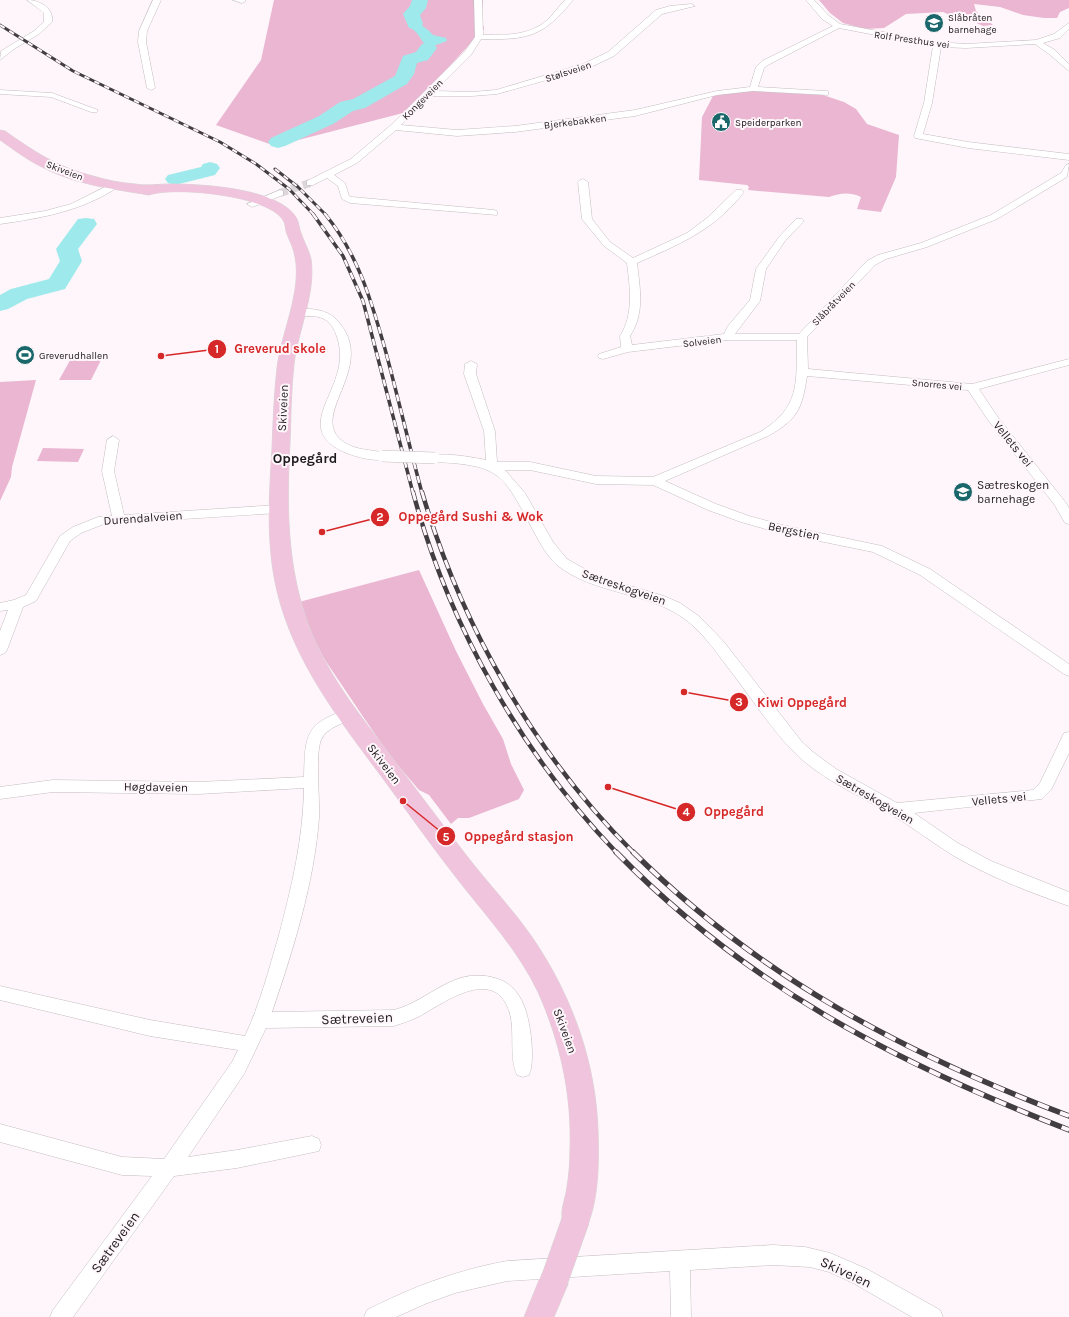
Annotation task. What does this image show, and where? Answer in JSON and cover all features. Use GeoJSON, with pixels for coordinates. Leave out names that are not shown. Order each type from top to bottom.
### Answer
{"type":"FeatureCollection","features":[{"type":"Feature","properties":{"kind":"main road","name":"Skiveien"},"geometry":{"type":"LineString","coordinates":[[0,134],[51,167],[80,177],[136,189],[258,202],[284,213],[291,222],[292,230],[301,246],[304,276],[285,373],[278,509],[281,561],[293,613],[315,663],[348,715],[527,951],[551,994],[573,1054],[583,1096],[586,1127],[585,1163],[582,1192],[576,1218],[553,1284],[539,1317]]}},
{"type":"Feature","properties":{"kind":"street"},"geometry":{"type":"LineString","coordinates":[[0,58],[11,47],[43,28],[49,19],[49,16],[45,10],[31,0]]}},
{"type":"Feature","properties":{"kind":"street"},"geometry":{"type":"LineString","coordinates":[[151,88],[142,42],[143,31],[157,0]]}},
{"type":"Feature","properties":{"kind":"street"},"geometry":{"type":"LineString","coordinates":[[478,0],[479,37],[517,35],[538,31],[549,23],[569,0]]}},
{"type":"Feature","properties":{"kind":"street","name":"Rolf Presthus vei"},"geometry":{"type":"LineString","coordinates":[[810,0],[825,17],[838,26],[937,44],[966,46],[1037,42],[1057,36],[1069,25]]}},
{"type":"Feature","properties":{"kind":"street","name":"Stølsveien"},"geometry":{"type":"LineString","coordinates":[[428,94],[472,94],[497,92],[586,66],[611,54],[659,12],[670,8],[691,6]]}},
{"type":"Feature","properties":{"kind":"street"},"geometry":{"type":"LineString","coordinates":[[753,89],[760,67],[765,63],[838,26]]}},
{"type":"Feature","properties":{"kind":"street","name":"Kongeveien"},"geometry":{"type":"LineString","coordinates":[[310,183],[354,161],[394,127],[468,54],[479,37]]}},
{"type":"Feature","properties":{"kind":"street"},"geometry":{"type":"LineString","coordinates":[[1037,42],[1052,52],[1069,69]]}},
{"type":"Feature","properties":{"kind":"street"},"geometry":{"type":"LineString","coordinates":[[937,44],[928,103],[918,136],[968,145],[1069,157]]}},
{"type":"Feature","properties":{"kind":"street","name":"Bjerkebakken"},"geometry":{"type":"LineString","coordinates":[[394,127],[457,133],[493,131],[635,113],[717,92],[753,89],[825,93]]}},
{"type":"Feature","properties":{"kind":"street"},"geometry":{"type":"LineString","coordinates":[[0,92],[52,95],[94,110]]}},
{"type":"Feature","properties":{"kind":"street","name":"Slåbråtveien"},"geometry":{"type":"LineString","coordinates":[[655,481],[693,466],[764,434],[779,425],[790,414],[797,402],[802,372],[802,337],[842,292],[871,263],[882,256],[924,245],[994,217],[1067,174]]}},
{"type":"Feature","properties":{"kind":"street"},"geometry":{"type":"LineString","coordinates":[[328,175],[342,184],[345,197],[350,200],[494,213]]}},
{"type":"Feature","properties":{"kind":"street"},"geometry":{"type":"LineString","coordinates":[[583,182],[587,219],[607,244],[632,262],[635,306],[632,325],[625,336],[627,349]]}},
{"type":"Feature","properties":{"kind":"street"},"geometry":{"type":"LineString","coordinates":[[0,221],[45,215],[76,206],[98,197],[115,185]]}},
{"type":"Feature","properties":{"kind":"street"},"geometry":{"type":"LineString","coordinates":[[632,262],[676,244],[691,235],[715,216],[739,192]]}},
{"type":"Feature","properties":{"kind":"street"},"geometry":{"type":"LineString","coordinates":[[258,202],[280,193]]}},
{"type":"Feature","properties":{"kind":"street"},"geometry":{"type":"LineString","coordinates":[[728,338],[732,328],[755,301],[761,269],[782,239],[799,221]]}},
{"type":"Feature","properties":{"kind":"street","name":"Sætreskogveien"},"geometry":{"type":"LineString","coordinates":[[295,316],[329,318],[339,328],[343,341],[345,359],[341,379],[326,421],[328,431],[336,442],[348,450],[362,455],[461,460],[491,466],[503,472],[510,481],[544,539],[560,560],[589,577],[606,584],[661,599],[689,615],[713,638],[775,720],[809,758],[824,769],[895,809],[959,851],[998,872],[1027,885],[1069,899]]}},
{"type":"Feature","properties":{"kind":"street","name":"Solveien"},"geometry":{"type":"LineString","coordinates":[[603,356],[627,349],[728,338],[802,337]]}},
{"type":"Feature","properties":{"kind":"street","name":"Snorres vei"},"geometry":{"type":"LineString","coordinates":[[802,372],[972,387],[1069,362]]}},
{"type":"Feature","properties":{"kind":"street"},"geometry":{"type":"LineString","coordinates":[[471,364],[470,374],[491,437],[494,453],[491,466]]}},
{"type":"Feature","properties":{"kind":"street","name":"Vellets vei"},"geometry":{"type":"LineString","coordinates":[[972,387],[992,418],[1060,503],[1069,520]]}},
{"type":"Feature","properties":{"kind":"street"},"geometry":{"type":"LineString","coordinates":[[113,440],[108,462],[108,474],[116,500],[119,518]]}},
{"type":"Feature","properties":{"kind":"street","name":"Bergstien"},"geometry":{"type":"LineString","coordinates":[[491,466],[530,466],[596,480],[655,481],[712,507],[745,519],[780,529],[861,545],[896,556],[925,572],[1069,671]]}},
{"type":"Feature","properties":{"kind":"street","name":"Durendalveien"},"geometry":{"type":"LineString","coordinates":[[0,607],[17,604],[31,598],[66,539],[77,530],[90,524],[102,520],[119,518],[278,509]]}},
{"type":"Feature","properties":{"kind":"street"},"geometry":{"type":"LineString","coordinates":[[0,650],[17,604]]}},
{"type":"Feature","properties":{"kind":"street","name":"Sætreveien"},"geometry":{"type":"LineString","coordinates":[[60,1317],[169,1168],[238,1068],[260,1020],[280,963],[303,874],[311,818],[312,744],[314,736],[322,727],[348,715]]}},
{"type":"Feature","properties":{"kind":"street","name":"Vellets vei"},"geometry":{"type":"LineString","coordinates":[[895,809],[1037,795],[1046,786],[1069,736]]}},
{"type":"Feature","properties":{"kind":"street","name":"Høgdaveien"},"geometry":{"type":"LineString","coordinates":[[0,794],[53,786],[199,788],[311,782]]}},
{"type":"Feature","properties":{"kind":"street","name":"Sætreveien"},"geometry":{"type":"LineString","coordinates":[[260,1020],[395,1018],[408,1013],[453,988],[468,983],[486,981],[502,988],[509,994],[514,1003],[518,1013],[521,1030],[523,1069]]}},
{"type":"Feature","properties":{"kind":"street"},"geometry":{"type":"LineString","coordinates":[[0,993],[150,1028],[249,1044]]}},
{"type":"Feature","properties":{"kind":"street"},"geometry":{"type":"LineString","coordinates":[[0,1133],[122,1166],[169,1168],[237,1159],[312,1145]]}},
{"type":"Feature","properties":{"kind":"street","name":"Skiveien"},"geometry":{"type":"LineString","coordinates":[[374,1317],[423,1293],[475,1276],[538,1268],[773,1255],[815,1258],[850,1272],[933,1317]]}},
{"type":"Feature","properties":{"kind":"street"},"geometry":{"type":"LineString","coordinates":[[680,1261],[681,1317]]}},
{"type":"Feature","properties":{"kind":"shaded area"},"geometry":{"type":"Polygon","coordinates":[[[274,0],[483,0],[481,16],[484,29],[407,112],[275,146],[216,125],[261,60],[274,0]]]}},
{"type":"Feature","properties":{"kind":"shaded area"},"geometry":{"type":"Polygon","coordinates":[[[819,0],[1069,0],[1069,8],[1060,12],[1057,18],[1044,18],[1023,15],[1000,7],[974,4],[976,11],[993,25],[983,26],[970,20],[957,18],[943,12],[906,14],[884,28],[865,29],[843,23],[830,13],[819,0]]]}},
{"type":"Feature","properties":{"kind":"shaded area"},"geometry":{"type":"Polygon","coordinates":[[[753,91],[823,95],[844,102],[856,109],[867,124],[899,135],[896,177],[881,212],[857,209],[861,197],[853,194],[841,194],[829,197],[748,190],[749,187],[747,185],[699,180],[702,117],[713,96],[753,91]]]}},
{"type":"Feature","properties":{"kind":"shaded area"},"geometry":{"type":"Polygon","coordinates":[[[73,355],[103,356],[91,380],[59,380],[73,355]]]}},
{"type":"Feature","properties":{"kind":"shaded area"},"geometry":{"type":"Polygon","coordinates":[[[36,380],[12,467],[11,477],[0,501],[0,382],[36,380]]]}},
{"type":"Feature","properties":{"kind":"shaded area"},"geometry":{"type":"Polygon","coordinates":[[[43,448],[84,449],[78,462],[37,461],[43,448]]]}},
{"type":"Feature","properties":{"kind":"shaded area"},"geometry":{"type":"Polygon","coordinates":[[[419,570],[456,651],[503,739],[511,764],[524,790],[519,799],[469,818],[458,818],[451,824],[429,795],[419,790],[390,756],[325,660],[308,630],[299,602],[419,570]]]}},
{"type":"Feature","properties":{"kind":"water"},"geometry":{"type":"Polygon","coordinates":[[[413,24],[422,25],[433,35],[446,38],[447,41],[428,48],[416,32],[411,28],[413,24]]]}},
{"type":"Feature","properties":{"kind":"waterway"},"geometry":{"type":"LineString","coordinates":[[415,24],[411,14],[418,8],[420,0]]}},
{"type":"Feature","properties":{"kind":"waterway"},"geometry":{"type":"LineString","coordinates":[[278,142],[326,120],[347,106],[358,104],[401,80],[405,74],[409,60],[422,56],[428,48]]}},
{"type":"Feature","properties":{"kind":"waterway"},"geometry":{"type":"LineString","coordinates":[[175,179],[208,171],[210,168]]}},
{"type":"Feature","properties":{"kind":"waterway"},"geometry":{"type":"LineString","coordinates":[[0,304],[19,294],[57,284],[71,261],[67,249],[86,224]]}},
{"type":"Feature","properties":{"kind":"tunnel"},"geometry":{"type":"LineString","coordinates":[[280,193],[310,183]]}},
{"type":"Feature","properties":{"kind":"railway"},"geometry":{"type":"LineString","coordinates":[[0,25],[73,71],[220,142],[256,164],[289,189],[314,215]]}},
{"type":"Feature","properties":{"kind":"railway"},"geometry":{"type":"LineString","coordinates":[[275,169],[298,187],[325,214]]}},
{"type":"Feature","properties":{"kind":"railway"},"geometry":{"type":"LineString","coordinates":[[313,214],[343,256],[363,301],[413,493]]}},
{"type":"Feature","properties":{"kind":"railway"},"geometry":{"type":"LineString","coordinates":[[325,214],[336,229],[355,261],[369,295],[385,349],[422,493]]}},
{"type":"Feature","properties":{"kind":"railway"},"geometry":{"type":"LineString","coordinates":[[413,492],[428,541],[446,590],[492,685],[520,731],[550,774],[582,815],[617,853]]}},
{"type":"Feature","properties":{"kind":"railway"},"geometry":{"type":"LineString","coordinates":[[422,492],[438,542],[458,591],[480,639],[506,686],[534,731],[565,774],[598,815],[633,852]]}},
{"type":"Feature","properties":{"kind":"railway"},"geometry":{"type":"LineString","coordinates":[[633,852],[681,897],[731,937],[783,974],[836,1007],[892,1038],[949,1066],[1008,1092],[1069,1116]]}},
{"type":"Feature","properties":{"kind":"railway"},"geometry":{"type":"LineString","coordinates":[[617,853],[666,900],[718,943],[771,981],[827,1016],[884,1048],[944,1077],[1069,1130]]}},
{"type":"Feature","properties":{"kind":"place","name":"Slåbråten barnehage"},"geometry":{"type":"Point","coordinates":[934,23]}},
{"type":"Feature","properties":{"kind":"place","name":"Speiderparken"},"geometry":{"type":"Point","coordinates":[721,122]}},
{"type":"Feature","properties":{"kind":"place","name":"Greverudhallen"},"geometry":{"type":"Point","coordinates":[25,355]}},
{"type":"Feature","properties":{"kind":"place","name":"Greverud skole"},"geometry":{"type":"Point","coordinates":[161,356]}},
{"type":"Feature","properties":{"kind":"place","name":"Sætreskogen barnehage"},"geometry":{"type":"Point","coordinates":[963,492]}},
{"type":"Feature","properties":{"kind":"place","name":"Oppegård Sushi & Wok"},"geometry":{"type":"Point","coordinates":[322,532]}},
{"type":"Feature","properties":{"kind":"place","name":"Kiwi Oppegård"},"geometry":{"type":"Point","coordinates":[684,692]}},
{"type":"Feature","properties":{"kind":"place","name":"Oppegård"},"geometry":{"type":"Point","coordinates":[608,787]}},
{"type":"Feature","properties":{"kind":"place","name":"Oppegård stasjon"},"geometry":{"type":"Point","coordinates":[403,801]}},
{"type":"Feature","properties":{"kind":"district","name":"Oppegård"},"geometry":{"type":"Point","coordinates":[305,458]}}]}
